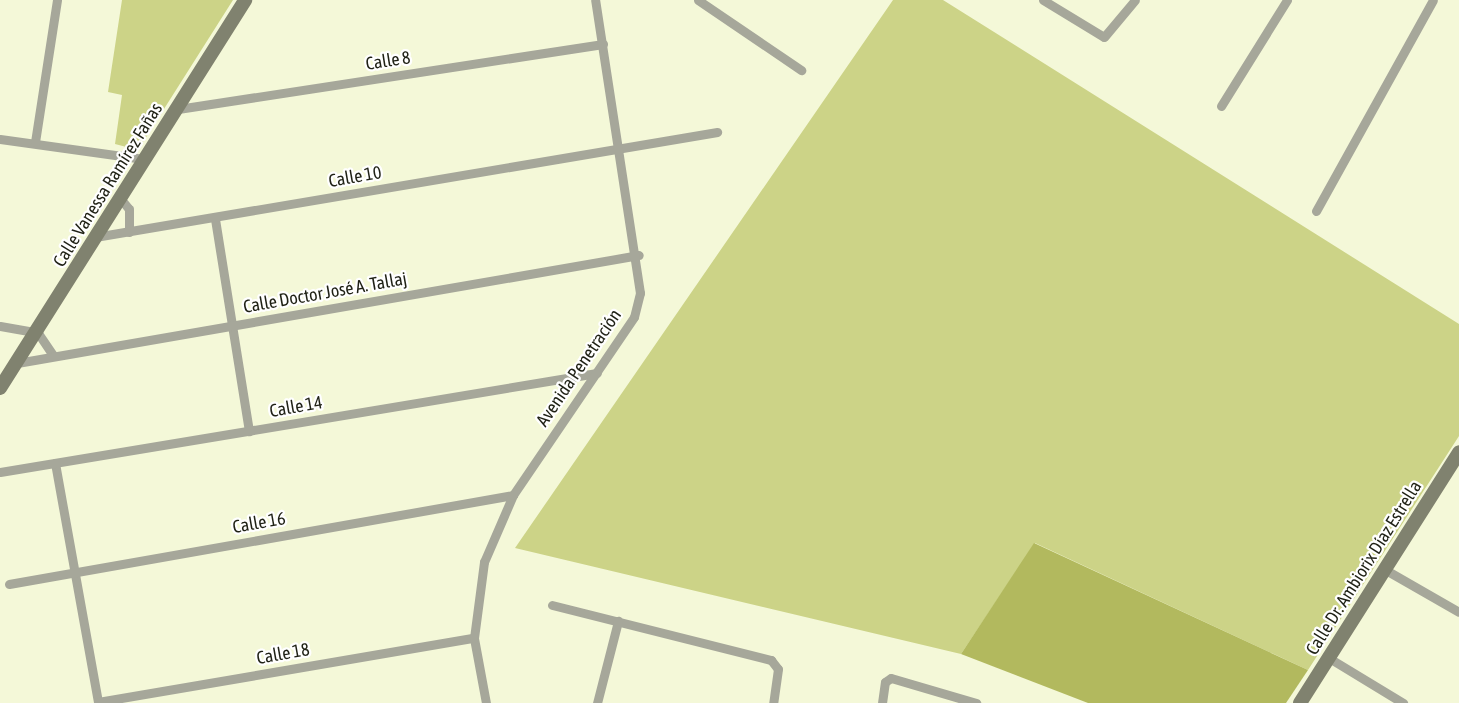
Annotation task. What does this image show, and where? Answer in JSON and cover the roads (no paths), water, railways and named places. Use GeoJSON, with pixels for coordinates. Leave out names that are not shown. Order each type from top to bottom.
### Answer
{"type":"FeatureCollection","features":[{"type":"Feature","properties":{"kind":"street"},"geometry":{"type":"LineString","coordinates":[[35,142],[57,0]]}},
{"type":"Feature","properties":{"kind":"street","name":"Calle Vanessa Ramírez Fañas"},"geometry":{"type":"LineString","coordinates":[[0,388],[38,333],[95,237],[178,110],[245,0]]}},
{"type":"Feature","properties":{"kind":"street","name":"Avenida Penetración"},"geometry":{"type":"LineString","coordinates":[[486,703],[474,638],[484,562],[513,495],[597,373],[638,306],[639,255],[595,0]]}},
{"type":"Feature","properties":{"kind":"street"},"geometry":{"type":"LineString","coordinates":[[698,0],[801,70]]}},
{"type":"Feature","properties":{"kind":"street"},"geometry":{"type":"LineString","coordinates":[[1042,0],[1108,36],[1134,0]]}},
{"type":"Feature","properties":{"kind":"street"},"geometry":{"type":"LineString","coordinates":[[1221,106],[1287,0]]}},
{"type":"Feature","properties":{"kind":"street"},"geometry":{"type":"LineString","coordinates":[[1316,211],[1433,0]]}},
{"type":"Feature","properties":{"kind":"street","name":"Calle 8"},"geometry":{"type":"LineString","coordinates":[[178,110],[603,44]]}},
{"type":"Feature","properties":{"kind":"street","name":"Calle 10"},"geometry":{"type":"LineString","coordinates":[[95,237],[215,219],[717,132]]}},
{"type":"Feature","properties":{"kind":"street"},"geometry":{"type":"LineString","coordinates":[[0,139],[35,142],[144,159]]}},
{"type":"Feature","properties":{"kind":"street"},"geometry":{"type":"LineString","coordinates":[[120,198],[129,209],[129,232]]}},
{"type":"Feature","properties":{"kind":"street"},"geometry":{"type":"LineString","coordinates":[[215,219],[249,431]]}},
{"type":"Feature","properties":{"kind":"street","name":"Calle Doctor José A. Tallaj"},"geometry":{"type":"LineString","coordinates":[[17,363],[639,255]]}},
{"type":"Feature","properties":{"kind":"street"},"geometry":{"type":"LineString","coordinates":[[0,326],[38,333],[53,355]]}},
{"type":"Feature","properties":{"kind":"street","name":"Calle 14"},"geometry":{"type":"LineString","coordinates":[[0,472],[597,373]]}},
{"type":"Feature","properties":{"kind":"street","name":"Calle Dr. Ambiorix Díaz Estrella"},"geometry":{"type":"LineString","coordinates":[[1300,703],[1459,452]]}},
{"type":"Feature","properties":{"kind":"street"},"geometry":{"type":"LineString","coordinates":[[55,463],[98,702]]}},
{"type":"Feature","properties":{"kind":"street","name":"Calle 16"},"geometry":{"type":"LineString","coordinates":[[9,585],[513,495]]}},
{"type":"Feature","properties":{"kind":"street"},"geometry":{"type":"LineString","coordinates":[[1384,569],[1459,612]]}},
{"type":"Feature","properties":{"kind":"street"},"geometry":{"type":"LineString","coordinates":[[552,605],[771,660],[778,669],[773,703]]}},
{"type":"Feature","properties":{"kind":"street"},"geometry":{"type":"LineString","coordinates":[[597,703],[618,621]]}},
{"type":"Feature","properties":{"kind":"street","name":"Calle 18"},"geometry":{"type":"LineString","coordinates":[[98,702],[474,638]]}},
{"type":"Feature","properties":{"kind":"street"},"geometry":{"type":"LineString","coordinates":[[1329,658],[1403,703]]}},
{"type":"Feature","properties":{"kind":"street"},"geometry":{"type":"LineString","coordinates":[[882,703],[885,682],[898,680],[976,703]]}}]}
